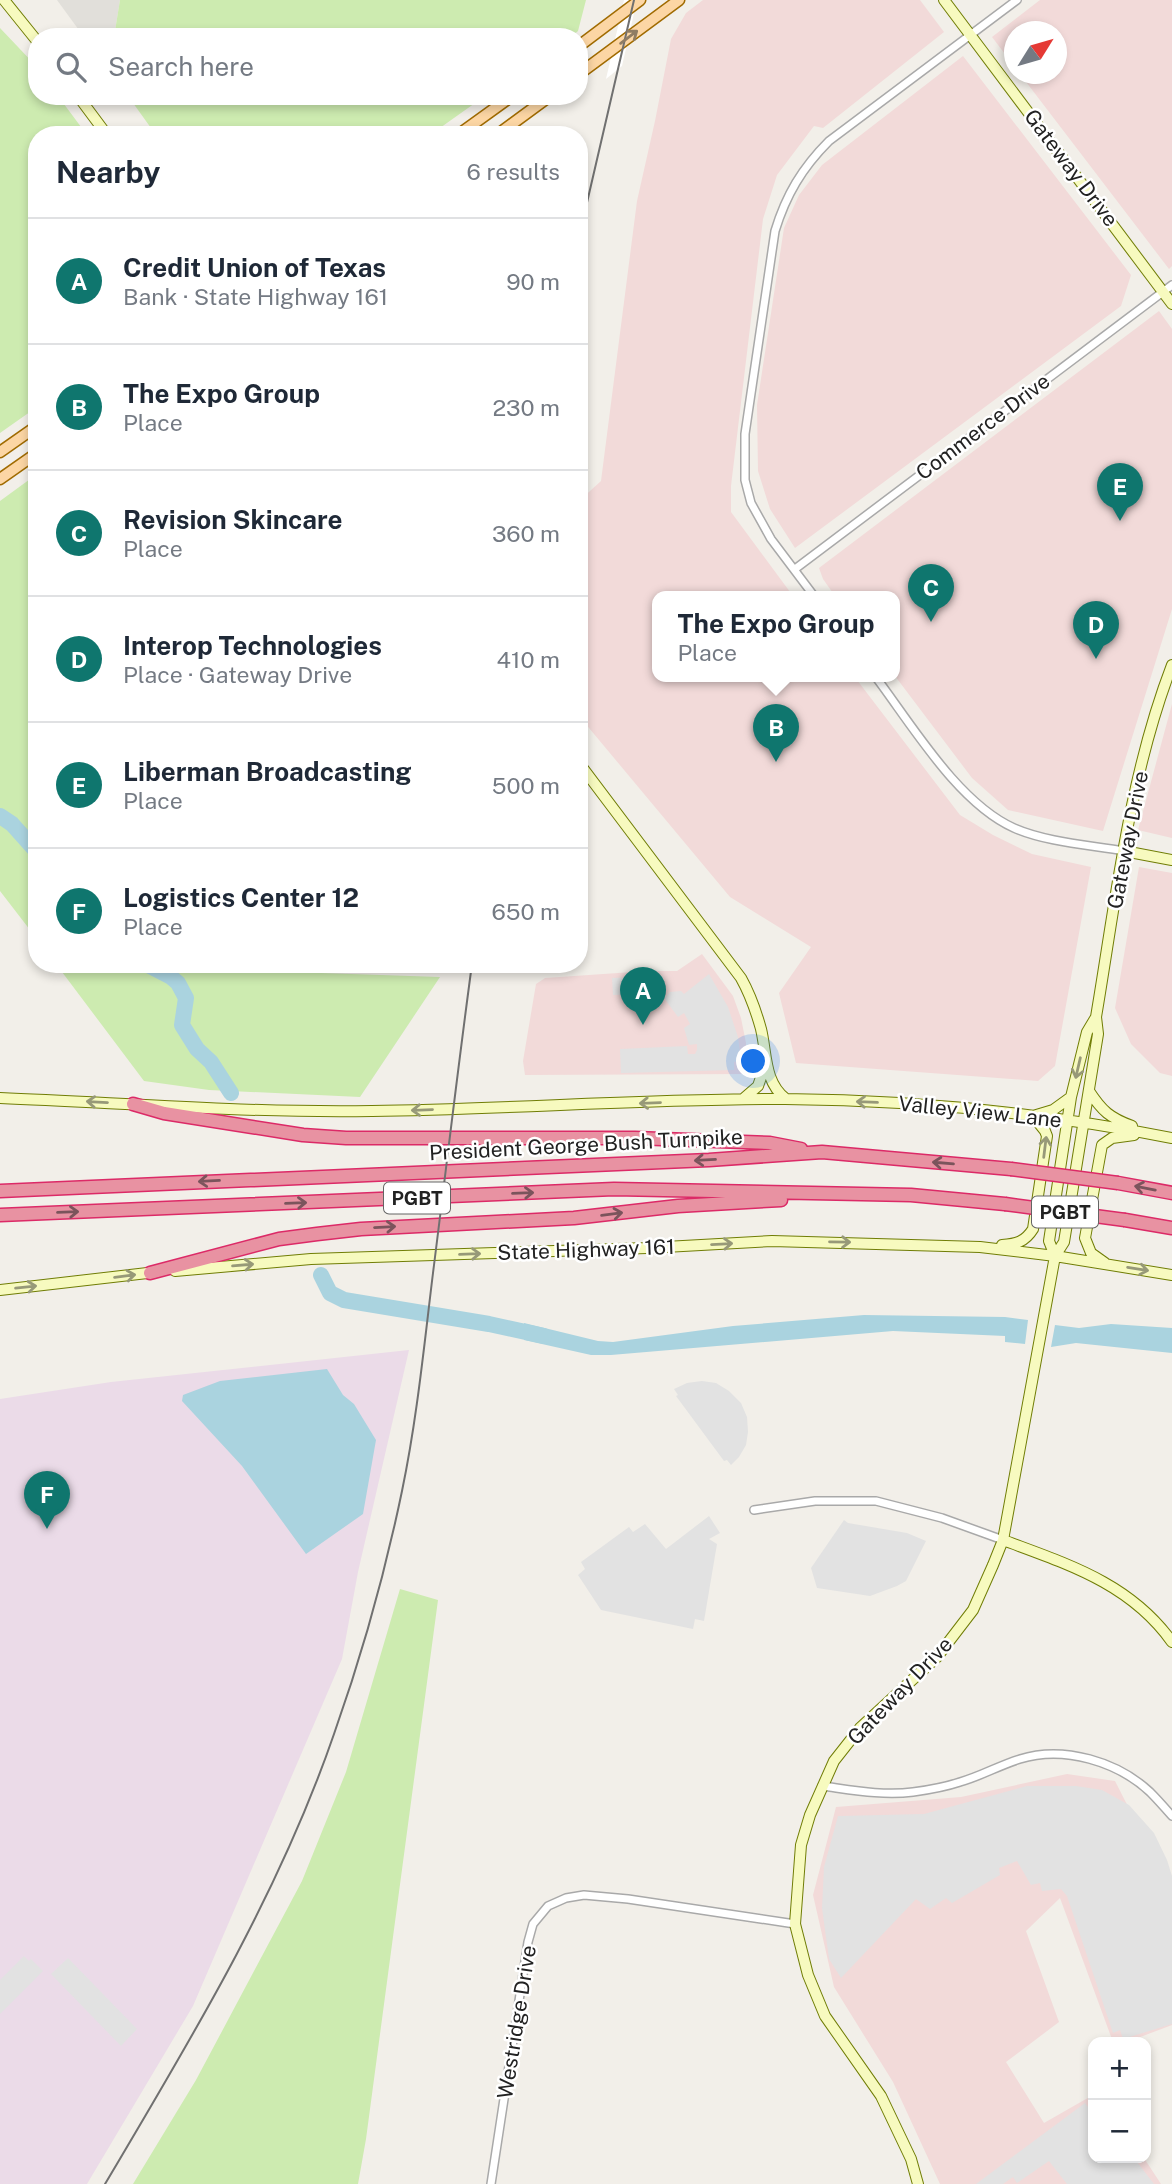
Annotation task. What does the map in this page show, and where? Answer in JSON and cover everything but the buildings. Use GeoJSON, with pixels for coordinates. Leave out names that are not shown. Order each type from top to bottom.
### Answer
{"type":"FeatureCollection","features":[{"type":"Feature","properties":{"kind":"highway"},"geometry":{"type":"LineString","coordinates":[[133,1104],[164,1113],[303,1135],[346,1138],[635,1138],[770,1143],[822,1153]]}},
{"type":"Feature","properties":{"kind":"highway","name":"President George Bush Turnpike"},"geometry":{"type":"LineString","coordinates":[[0,1191],[822,1153],[1012,1169],[1118,1182],[1172,1193]]}},
{"type":"Feature","properties":{"kind":"highway","name":"President George Bush Turnpike"},"geometry":{"type":"LineString","coordinates":[[0,1214],[614,1189],[911,1195],[1005,1204],[1172,1228]]}},
{"type":"Feature","properties":{"kind":"highway"},"geometry":{"type":"LineString","coordinates":[[150,1273],[278,1239],[328,1232],[574,1218],[720,1202],[807,1198],[835,1193]]}},
{"type":"Feature","properties":{"kind":"main road"},"geometry":{"type":"LineString","coordinates":[[4,0],[28,30]]}},
{"type":"Feature","properties":{"kind":"main road"},"geometry":{"type":"LineString","coordinates":[[588,39],[640,0]]}},
{"type":"Feature","properties":{"kind":"main road"},"geometry":{"type":"LineString","coordinates":[[588,67],[679,0]]}},
{"type":"Feature","properties":{"kind":"main road","name":"Gateway Drive"},"geometry":{"type":"LineString","coordinates":[[944,0],[1168,288],[1172,304]]}},
{"type":"Feature","properties":{"kind":"main road"},"geometry":{"type":"LineString","coordinates":[[85,105],[100,126]]}},
{"type":"Feature","properties":{"kind":"main road"},"geometry":{"type":"LineString","coordinates":[[470,126],[500,105]]}},
{"type":"Feature","properties":{"kind":"main road"},"geometry":{"type":"LineString","coordinates":[[509,126],[538,105]]}},
{"type":"Feature","properties":{"kind":"main road"},"geometry":{"type":"LineString","coordinates":[[0,452],[28,432]]}},
{"type":"Feature","properties":{"kind":"main road"},"geometry":{"type":"LineString","coordinates":[[0,479],[28,459]]}},
{"type":"Feature","properties":{"kind":"main road","name":"Gateway Drive"},"geometry":{"type":"LineString","coordinates":[[918,2184],[911,2159],[881,2096],[825,2016],[808,1975],[794,1924],[801,1845],[810,1815],[834,1761],[860,1728],[937,1657],[957,1633],[973,1610],[1003,1540],[1055,1256],[1064,1242],[1098,1034],[1096,1017],[1139,773],[1161,692],[1172,665]]}},
{"type":"Feature","properties":{"kind":"main road"},"geometry":{"type":"LineString","coordinates":[[588,774],[741,978],[755,1009],[772,1083],[786,1099]]}},
{"type":"Feature","properties":{"kind":"main road"},"geometry":{"type":"LineString","coordinates":[[1124,851],[1172,860]]}},
{"type":"Feature","properties":{"kind":"main road","name":"Gateway Drive"},"geometry":{"type":"LineString","coordinates":[[1055,1256],[1049,1241],[1071,1097],[1087,1032],[1096,1017]]}},
{"type":"Feature","properties":{"kind":"main road"},"geometry":{"type":"LineString","coordinates":[[742,1100],[758,1086],[766,1063]]}},
{"type":"Feature","properties":{"kind":"main road"},"geometry":{"type":"LineString","coordinates":[[1089,1091],[1097,1104],[1112,1118],[1149,1133]]}},
{"type":"Feature","properties":{"kind":"main road"},"geometry":{"type":"LineString","coordinates":[[981,1247],[1018,1244],[1029,1236],[1033,1229],[1047,1136],[1034,1116],[1053,1110],[1071,1097]]}},
{"type":"Feature","properties":{"kind":"main road"},"geometry":{"type":"LineString","coordinates":[[0,1098],[324,1112],[786,1099]]}},
{"type":"Feature","properties":{"kind":"main road","name":"Valley View Lane"},"geometry":{"type":"LineString","coordinates":[[786,1099],[935,1105],[1034,1116],[1172,1138]]}},
{"type":"Feature","properties":{"kind":"main road"},"geometry":{"type":"LineString","coordinates":[[1107,1265],[1091,1253],[1085,1238],[1102,1145],[1112,1138],[1149,1133]]}},
{"type":"Feature","properties":{"kind":"main road","name":"State Highway 161"},"geometry":{"type":"LineString","coordinates":[[0,1290],[312,1259],[647,1248],[772,1241],[981,1247],[1172,1275]]}},
{"type":"Feature","properties":{"kind":"main road"},"geometry":{"type":"LineString","coordinates":[[1003,1540],[1078,1567],[1104,1581],[1131,1600],[1172,1642]]}},
{"type":"Feature","properties":{"kind":"street"},"geometry":{"type":"LineString","coordinates":[[810,591],[771,539],[751,503],[745,480],[745,434],[775,231],[781,211],[797,179],[829,141],[1017,0]]}},
{"type":"Feature","properties":{"kind":"street","name":"Commerce Drive"},"geometry":{"type":"LineString","coordinates":[[794,569],[1168,288]]}},
{"type":"Feature","properties":{"kind":"street"},"geometry":{"type":"LineString","coordinates":[[880,682],[961,789],[991,815],[1016,829],[1038,836],[1124,851]]}},
{"type":"Feature","properties":{"kind":"street"},"geometry":{"type":"LineString","coordinates":[[754,1510],[815,1501],[876,1501],[942,1518],[1003,1540]]}},
{"type":"Feature","properties":{"kind":"street"},"geometry":{"type":"LineString","coordinates":[[822,1786],[880,1793],[911,1793],[960,1782],[1021,1758],[1041,1754],[1061,1755],[1091,1759],[1114,1767],[1149,1791],[1172,1816]]}},
{"type":"Feature","properties":{"kind":"street","name":"Westridge Drive"},"geometry":{"type":"LineString","coordinates":[[491,2184],[528,1942],[533,1924],[548,1906],[566,1898],[584,1895],[638,1900],[794,1924]]}},
{"type":"Feature","properties":{"kind":"shaded area"},"geometry":{"type":"Polygon","coordinates":[[[57,0],[120,0],[115,28],[77,28],[57,0]]]}},
{"type":"Feature","properties":{"kind":"shaded area"},"geometry":{"type":"Polygon","coordinates":[[[703,0],[920,0],[944,32],[823,128],[814,126],[777,175],[763,219],[731,486],[731,512],[789,591],[652,591],[652,682],[859,682],[960,815],[1032,854],[1091,867],[1055,1066],[1038,1081],[796,1063],[779,993],[811,947],[730,897],[588,727],[588,493],[601,481],[637,201],[671,39],[686,13],[703,0]]]}},
{"type":"Feature","properties":{"kind":"shaded area"},"geometry":{"type":"Polygon","coordinates":[[[1040,0],[1172,0],[1172,266],[1169,269],[1028,84],[1067,84],[1067,21],[1013,21],[1040,0]]]}},
{"type":"Feature","properties":{"kind":"shaded area"},"geometry":{"type":"Polygon","coordinates":[[[1004,28],[1004,53],[992,37],[1004,28]]]}},
{"type":"Feature","properties":{"kind":"shaded area"},"geometry":{"type":"Polygon","coordinates":[[[963,56],[1131,275],[1121,306],[795,548],[770,509],[758,471],[757,405],[784,228],[799,195],[822,165],[963,56]]]}},
{"type":"Feature","properties":{"kind":"shaded area"},"geometry":{"type":"Polygon","coordinates":[[[1159,311],[1172,329],[1172,609],[1103,831],[1008,810],[972,778],[900,682],[900,591],[831,591],[819,568],[1159,311]]]}},
{"type":"Feature","properties":{"kind":"shaded area"},"geometry":{"type":"Polygon","coordinates":[[[1172,704],[1172,838],[1138,830],[1172,704]]]}},
{"type":"Feature","properties":{"kind":"shaded area"},"geometry":{"type":"Polygon","coordinates":[[[1139,867],[1172,873],[1172,1076],[1160,1073],[1131,1044],[1115,1008],[1139,867]]]}},
{"type":"Feature","properties":{"kind":"shaded area"},"geometry":{"type":"Polygon","coordinates":[[[702,954],[733,996],[746,1043],[746,1074],[525,1075],[523,1061],[536,984],[545,978],[677,971],[702,954]]]}},
{"type":"Feature","properties":{"kind":"shaded area"},"geometry":{"type":"Polygon","coordinates":[[[709,974],[728,1007],[738,1037],[741,1060],[734,1062],[734,1070],[621,1073],[620,1049],[687,1046],[688,1054],[695,1054],[697,1044],[689,1045],[684,1028],[690,1024],[684,1013],[678,1017],[664,998],[670,992],[681,991],[684,994],[709,974]]]}},
{"type":"Feature","properties":{"kind":"shaded area"},"geometry":{"type":"Polygon","coordinates":[[[663,976],[664,993],[613,995],[612,978],[663,976]]]}},
{"type":"Feature","properties":{"kind":"shaded area"},"geometry":{"type":"Polygon","coordinates":[[[409,1350],[358,1572],[342,1659],[193,2006],[87,2184],[0,2184],[0,1399],[111,1382],[409,1350]]]}},
{"type":"Feature","properties":{"kind":"shaded area"},"geometry":{"type":"Polygon","coordinates":[[[687,1383],[716,1383],[729,1391],[741,1403],[747,1417],[746,1445],[731,1465],[727,1460],[724,1461],[676,1396],[678,1395],[674,1389],[687,1383]]]}},
{"type":"Feature","properties":{"kind":"shaded area"},"geometry":{"type":"Polygon","coordinates":[[[709,1516],[720,1533],[709,1539],[717,1544],[704,1621],[695,1619],[693,1629],[601,1610],[578,1575],[585,1569],[581,1562],[629,1527],[633,1532],[645,1524],[666,1549],[709,1516]]]}},
{"type":"Feature","properties":{"kind":"shaded area"},"geometry":{"type":"Polygon","coordinates":[[[844,1520],[848,1523],[907,1533],[926,1541],[906,1581],[870,1596],[817,1588],[811,1568],[844,1520]]]}},
{"type":"Feature","properties":{"kind":"shaded area"},"geometry":{"type":"Polygon","coordinates":[[[1067,1774],[1115,1781],[1172,1893],[1172,2025],[1140,2037],[1111,2037],[1060,1898],[1026,1931],[1059,2022],[1006,2062],[1044,2123],[1088,2098],[1088,2163],[1147,2163],[1161,2184],[940,2184],[893,2082],[834,1987],[813,1895],[836,1807],[961,1797],[1067,1774]]]}},
{"type":"Feature","properties":{"kind":"shaded area"},"geometry":{"type":"Polygon","coordinates":[[[1027,1786],[1076,1786],[1102,1790],[1129,1805],[1154,1833],[1172,1876],[1172,2024],[1130,2037],[1122,2037],[1120,2030],[1113,2033],[1067,1896],[1061,1889],[1042,1891],[1040,1883],[1031,1885],[1017,1861],[999,1868],[1000,1875],[952,1903],[946,1898],[930,1909],[916,1899],[841,1978],[829,1959],[822,1908],[824,1867],[838,1816],[924,1814],[1027,1786]]]}},
{"type":"Feature","properties":{"kind":"shaded area"},"geometry":{"type":"Polygon","coordinates":[[[24,1956],[43,1971],[0,2014],[0,1980],[24,1956]]]}},
{"type":"Feature","properties":{"kind":"shaded area"},"geometry":{"type":"Polygon","coordinates":[[[68,1958],[137,2029],[121,2046],[51,1974],[68,1958]]]}},
{"type":"Feature","properties":{"kind":"shaded area"},"geometry":{"type":"Polygon","coordinates":[[[1085,2103],[1088,2107],[1088,2163],[1138,2163],[1154,2184],[1067,2184],[1049,2161],[1017,2183],[1013,2177],[1003,2184],[976,2184],[1085,2103]]]}},
{"type":"Feature","properties":{"kind":"green space"},"geometry":{"type":"Polygon","coordinates":[[[120,0],[586,0],[579,28],[115,28],[120,0]]]}},
{"type":"Feature","properties":{"kind":"green space"},"geometry":{"type":"Polygon","coordinates":[[[0,28],[28,58],[28,105],[65,105],[80,126],[28,126],[28,413],[0,433],[0,28]]]}},
{"type":"Feature","properties":{"kind":"green space"},"geometry":{"type":"Polygon","coordinates":[[[134,105],[472,105],[443,126],[150,126],[134,105]]]}},
{"type":"Feature","properties":{"kind":"green space"},"geometry":{"type":"Polygon","coordinates":[[[28,481],[28,927],[0,891],[0,501],[28,481]]]}},
{"type":"Feature","properties":{"kind":"green space"},"geometry":{"type":"Polygon","coordinates":[[[63,973],[321,973],[440,977],[360,1097],[209,1090],[144,1081],[63,973]]]}},
{"type":"Feature","properties":{"kind":"green space"},"geometry":{"type":"Polygon","coordinates":[[[400,1589],[438,1600],[358,2184],[133,2184],[196,2080],[302,1881],[346,1772],[400,1589]]]}},
{"type":"Feature","properties":{"kind":"water"},"geometry":{"type":"Polygon","coordinates":[[[864,1315],[1005,1317],[1028,1320],[1025,1344],[1005,1342],[1005,1336],[893,1331],[591,1355],[524,1340],[524,1323],[598,1341],[613,1342],[733,1326],[864,1315]]]}},
{"type":"Feature","properties":{"kind":"water"},"geometry":{"type":"Polygon","coordinates":[[[1111,1324],[1172,1328],[1172,1353],[1076,1343],[1051,1347],[1055,1325],[1079,1328],[1111,1324]]]}},
{"type":"Feature","properties":{"kind":"water"},"geometry":{"type":"Polygon","coordinates":[[[327,1369],[343,1395],[354,1404],[376,1440],[363,1514],[306,1554],[242,1466],[182,1401],[183,1395],[220,1381],[327,1369]]]}},
{"type":"Feature","properties":{"kind":"pier"},"geometry":{"type":"Polygon","coordinates":[[[624,0],[637,0],[622,66],[606,79],[624,0]]]}},
{"type":"Feature","properties":{"kind":"waterway"},"geometry":{"type":"LineString","coordinates":[[0,816],[12,824],[28,842]]}},
{"type":"Feature","properties":{"kind":"waterway"},"geometry":{"type":"LineString","coordinates":[[163,973],[178,983],[186,998],[182,1025],[231,1093]]}},
{"type":"Feature","properties":{"kind":"waterway"},"geometry":{"type":"LineString","coordinates":[[321,1275],[330,1293],[344,1300],[544,1336]]}},
{"type":"Feature","properties":{"kind":"tram line"},"geometry":{"type":"LineString","coordinates":[[588,198],[634,0]]}},
{"type":"Feature","properties":{"kind":"tram line"},"geometry":{"type":"LineString","coordinates":[[105,2184],[201,2020],[260,1908],[312,1793],[363,1644],[395,1522],[412,1437],[471,973]]}},
{"type":"Feature","properties":{"kind":"place","name":"Liberman Broadcasting"},"geometry":{"type":"Point","coordinates":[1120,521]}},
{"type":"Feature","properties":{"kind":"place","name":"Revision Skincare"},"geometry":{"type":"Point","coordinates":[931,622]}},
{"type":"Feature","properties":{"kind":"place","name":"Interop Technologies"},"geometry":{"type":"Point","coordinates":[1096,659]}},
{"type":"Feature","properties":{"kind":"place","name":"The Expo Group"},"geometry":{"type":"Point","coordinates":[776,762]}},
{"type":"Feature","properties":{"kind":"place","name":"Credit Union of Texas"},"geometry":{"type":"Point","coordinates":[643,1025]}},
{"type":"Feature","properties":{"kind":"place","name":"Logistics Center 12"},"geometry":{"type":"Point","coordinates":[47,1529]}}]}
